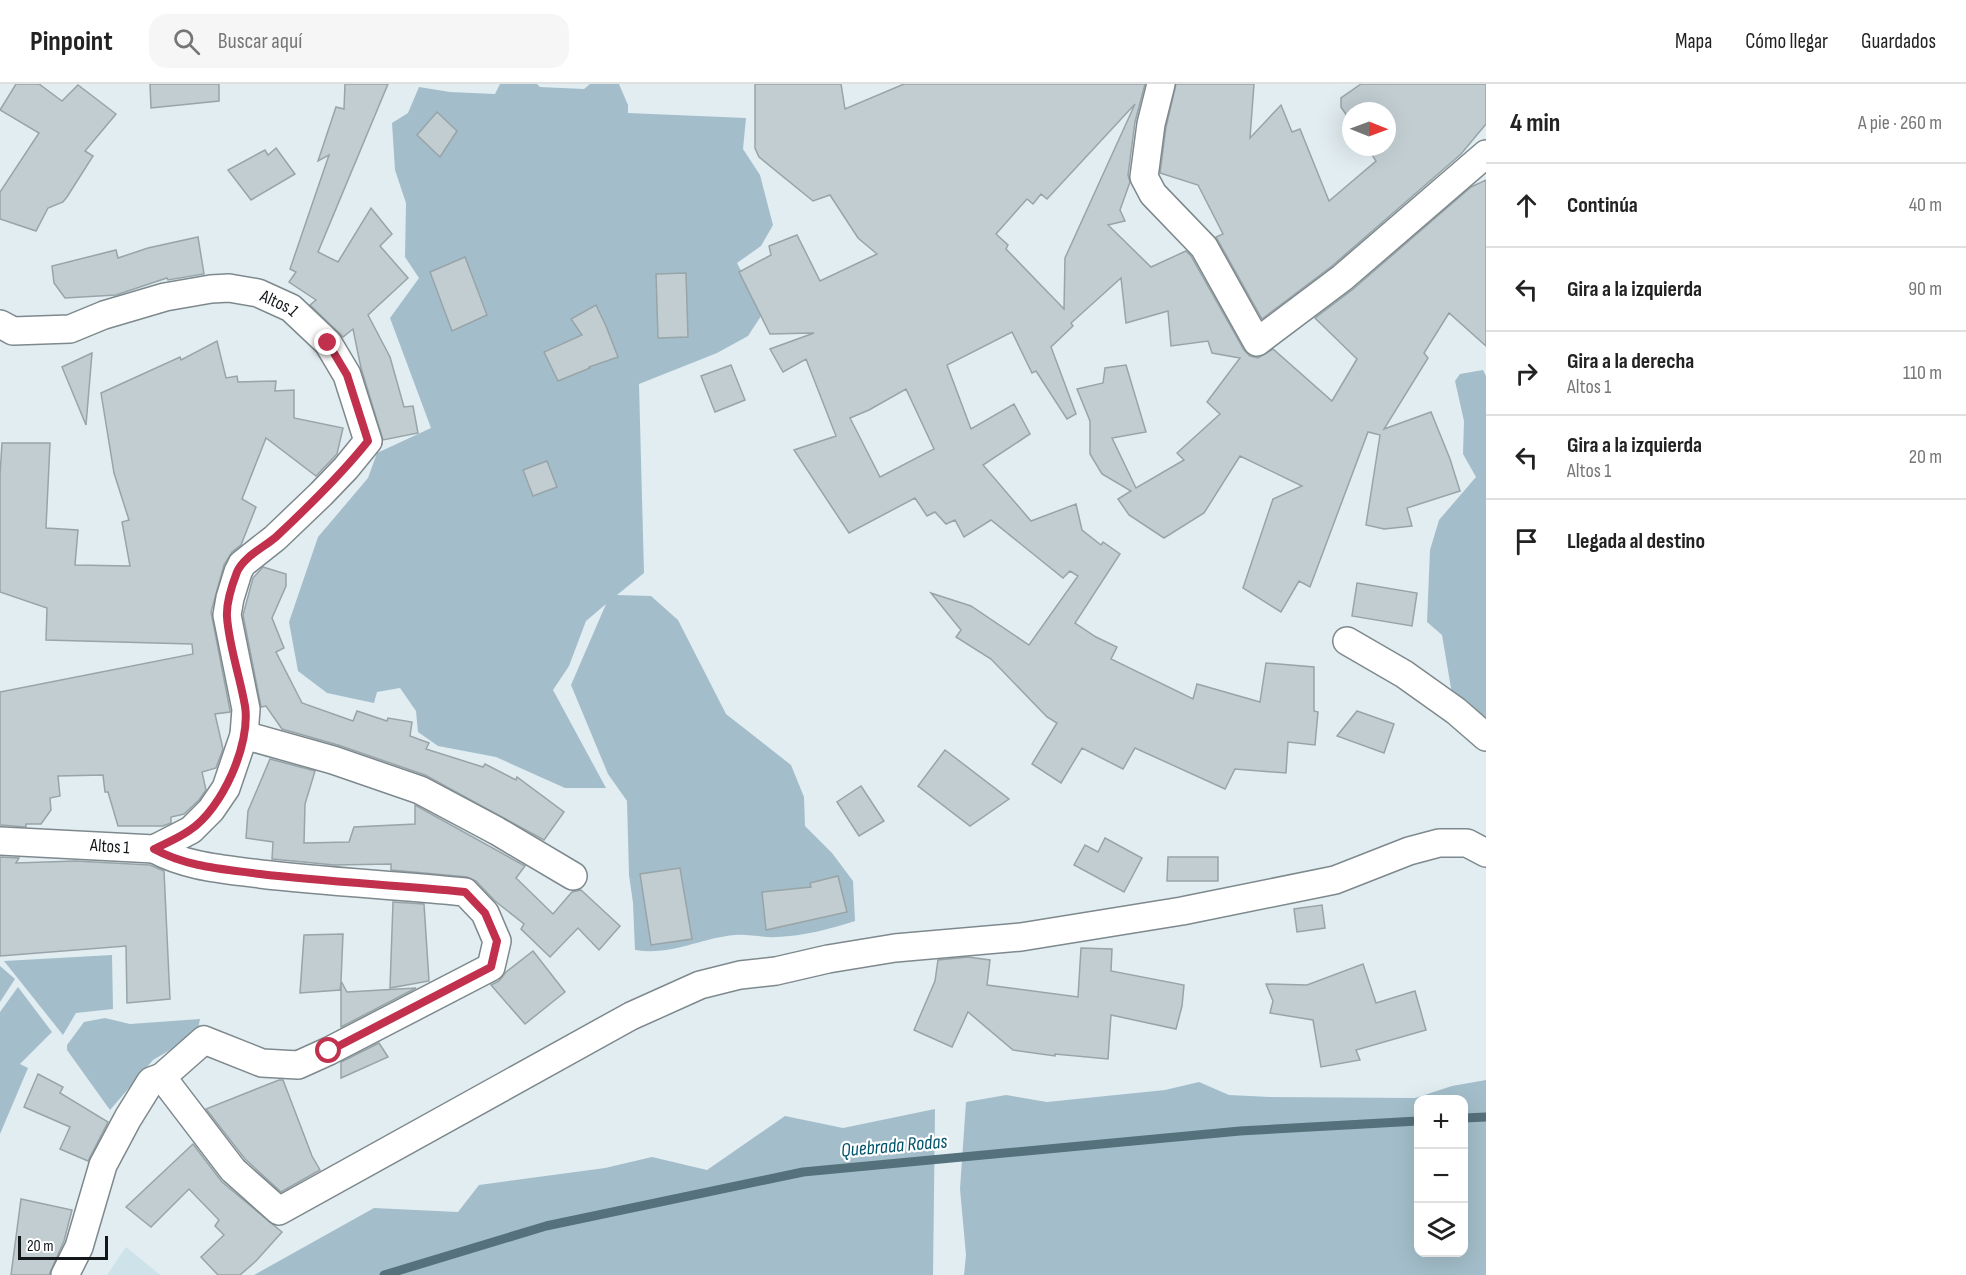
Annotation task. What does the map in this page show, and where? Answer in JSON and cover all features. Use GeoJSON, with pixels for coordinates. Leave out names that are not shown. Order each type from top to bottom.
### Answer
{"type":"FeatureCollection","features":[{"type":"Feature","properties":{"kind":"street"},"geometry":{"type":"LineString","coordinates":[[1161,84],[1151,124],[1144,177],[1153,194],[1204,247],[1257,342],[1342,278],[1486,154]]}},
{"type":"Feature","properties":{"kind":"street","name":"Altos 1"},"geometry":{"type":"LineString","coordinates":[[0,324],[13,331],[70,329],[104,315],[165,297],[229,288],[258,293],[291,308],[328,343],[347,375],[368,441],[321,494],[275,538],[242,564],[230,597],[227,615],[246,709],[244,735],[226,788],[211,810],[191,830],[154,849],[0,841]]}},
{"type":"Feature","properties":{"kind":"street"},"geometry":{"type":"LineString","coordinates":[[1347,641],[1404,674],[1456,711],[1486,736]]}},
{"type":"Feature","properties":{"kind":"street"},"geometry":{"type":"LineString","coordinates":[[244,735],[333,760],[420,790],[573,876]]}},
{"type":"Feature","properties":{"kind":"street"},"geometry":{"type":"LineString","coordinates":[[162,1077],[233,1170],[279,1211],[631,1016],[700,985],[740,975],[776,971],[828,959],[895,948],[1021,938],[1182,911],[1335,880],[1409,851],[1439,843],[1467,843],[1486,853]]}},
{"type":"Feature","properties":{"kind":"street"},"geometry":{"type":"LineString","coordinates":[[65,1275],[79,1247],[103,1165],[128,1118],[151,1081],[162,1077],[204,1040],[262,1063],[298,1065],[491,967],[497,941],[485,913],[465,892],[309,880],[205,867],[171,859],[154,849]]}},
{"type":"Feature","properties":{"kind":"shaded area"},"geometry":{"type":"Polygon","coordinates":[[[500,84],[537,84],[540,87],[584,89],[590,84],[619,84],[628,105],[628,113],[746,118],[743,149],[760,175],[773,225],[761,246],[737,263],[763,313],[748,336],[717,353],[639,384],[644,573],[617,595],[651,596],[678,620],[726,714],[791,765],[804,797],[805,826],[832,853],[853,881],[855,921],[797,935],[772,937],[735,935],[661,951],[635,950],[629,875],[627,801],[608,774],[571,685],[606,604],[586,621],[569,666],[553,690],[606,788],[565,788],[496,757],[438,746],[418,732],[416,711],[400,688],[377,692],[374,703],[327,693],[298,671],[289,622],[318,537],[368,478],[377,453],[431,428],[390,318],[419,278],[405,257],[406,203],[395,170],[392,123],[408,113],[419,87],[450,92],[495,94],[500,84]]]}},
{"type":"Feature","properties":{"kind":"shaded area"},"geometry":{"type":"Polygon","coordinates":[[[1483,370],[1486,376],[1486,731],[1452,694],[1442,635],[1427,622],[1430,550],[1439,520],[1476,477],[1463,454],[1464,421],[1455,381],[1460,374],[1483,370]]]}},
{"type":"Feature","properties":{"kind":"shaded area"},"geometry":{"type":"Polygon","coordinates":[[[112,955],[113,1009],[76,1013],[63,1035],[4,961],[112,955]]]}},
{"type":"Feature","properties":{"kind":"shaded area"},"geometry":{"type":"Polygon","coordinates":[[[0,966],[15,979],[0,1002],[0,966]]]}},
{"type":"Feature","properties":{"kind":"shaded area"},"geometry":{"type":"Polygon","coordinates":[[[18,987],[52,1032],[20,1064],[28,1068],[0,1134],[0,1012],[18,987]]]}},
{"type":"Feature","properties":{"kind":"shaded area"},"geometry":{"type":"Polygon","coordinates":[[[105,1018],[130,1024],[200,1019],[197,1034],[153,1060],[110,1110],[67,1050],[67,1045],[84,1022],[105,1018]]]}},
{"type":"Feature","properties":{"kind":"shaded area"},"geometry":{"type":"Polygon","coordinates":[[[1486,1080],[1486,1275],[964,1275],[966,1255],[960,1189],[966,1102],[1006,1095],[1047,1102],[1165,1090],[1199,1082],[1229,1095],[1414,1098],[1414,1257],[1468,1257],[1468,1095],[1424,1095],[1452,1086],[1486,1080]]]}},
{"type":"Feature","properties":{"kind":"shaded area"},"geometry":{"type":"Polygon","coordinates":[[[935,1109],[933,1275],[254,1275],[374,1208],[458,1212],[479,1185],[605,1168],[652,1157],[707,1170],[785,1116],[843,1128],[935,1109]]]}},
{"type":"Feature","properties":{"kind":"shaded area"},"geometry":{"type":"Polygon","coordinates":[[[126,1247],[159,1274],[160,1275],[107,1275],[126,1247]]]}},
{"type":"Feature","properties":{"kind":"building"},"geometry":{"type":"Polygon","coordinates":[[[16,84],[39,84],[62,101],[78,85],[116,114],[85,151],[93,156],[67,197],[63,202],[48,208],[36,231],[0,219],[0,192],[39,133],[0,110],[16,84]]]}},
{"type":"Feature","properties":{"kind":"building"},"geometry":{"type":"Polygon","coordinates":[[[150,84],[219,84],[219,101],[151,108],[150,84]]]}},
{"type":"Feature","properties":{"kind":"building"},"geometry":{"type":"Polygon","coordinates":[[[345,84],[388,84],[318,252],[338,262],[371,208],[392,234],[380,246],[408,278],[368,315],[390,357],[404,407],[413,406],[418,433],[383,440],[361,368],[353,329],[343,337],[310,305],[316,300],[289,282],[296,272],[290,269],[329,155],[318,161],[336,107],[344,109],[345,84]]]}},
{"type":"Feature","properties":{"kind":"building"},"geometry":{"type":"Polygon","coordinates":[[[755,84],[841,84],[845,109],[904,84],[1145,84],[1135,122],[1128,175],[1130,182],[1120,210],[1125,221],[1108,225],[1151,267],[1186,251],[1244,350],[1250,356],[1258,358],[1273,349],[1332,401],[1357,359],[1315,318],[1352,290],[1471,187],[1486,180],[1486,346],[1449,313],[1424,353],[1428,358],[1384,429],[1431,412],[1460,491],[1407,508],[1412,526],[1384,529],[1366,525],[1380,435],[1368,432],[1310,587],[1299,581],[1281,612],[1243,588],[1273,499],[1302,486],[1240,456],[1204,513],[1164,538],[1129,515],[1118,499],[1131,491],[1102,474],[1090,454],[1090,421],[1077,389],[1103,383],[1105,368],[1126,365],[1146,432],[1112,438],[1136,488],[1184,460],[1177,453],[1220,414],[1207,402],[1240,358],[1212,353],[1208,341],[1171,346],[1168,311],[1126,323],[1121,278],[1071,323],[1073,326],[1051,347],[1076,414],[1067,419],[1036,371],[1032,373],[1012,332],[947,365],[971,429],[1014,404],[1030,434],[983,465],[1031,521],[1076,504],[1082,530],[1101,545],[1103,542],[1120,554],[1075,623],[1117,647],[1111,659],[1193,699],[1197,684],[1260,702],[1266,663],[1314,667],[1314,711],[1318,712],[1315,745],[1288,742],[1286,773],[1235,769],[1225,789],[1135,748],[1123,769],[1082,748],[1061,783],[1032,764],[1057,723],[1047,717],[991,659],[956,637],[961,630],[931,593],[971,606],[1029,645],[1078,576],[1070,571],[1063,578],[991,520],[964,537],[955,520],[946,524],[935,512],[927,516],[915,498],[849,533],[794,450],[836,436],[806,359],[783,372],[770,349],[814,333],[770,334],[739,272],[771,255],[769,246],[797,235],[820,281],[877,254],[858,238],[830,195],[813,201],[759,157],[755,148],[755,84]],[[1135,104],[1047,199],[1041,194],[1033,204],[1027,199],[996,234],[1008,245],[1006,249],[1064,309],[1065,258],[1135,104]],[[906,389],[850,418],[880,477],[934,449],[906,389]]]}},
{"type":"Feature","properties":{"kind":"building"},"geometry":{"type":"Polygon","coordinates":[[[1176,84],[1254,84],[1250,138],[1281,105],[1292,132],[1300,129],[1329,201],[1376,161],[1373,156],[1396,156],[1396,102],[1342,102],[1342,108],[1341,98],[1361,84],[1486,84],[1486,124],[1461,154],[1332,266],[1262,319],[1216,237],[1223,234],[1198,185],[1160,173],[1166,127],[1176,84]]]}},
{"type":"Feature","properties":{"kind":"building"},"geometry":{"type":"Polygon","coordinates":[[[437,112],[457,131],[440,157],[417,135],[437,112]]]}},
{"type":"Feature","properties":{"kind":"building"},"geometry":{"type":"Polygon","coordinates":[[[276,148],[295,174],[251,200],[228,170],[265,150],[268,155],[276,148]]]}},
{"type":"Feature","properties":{"kind":"building"},"geometry":{"type":"Polygon","coordinates":[[[198,237],[204,274],[168,280],[167,278],[116,295],[65,298],[54,283],[52,266],[116,250],[118,258],[148,248],[198,237]]]}},
{"type":"Feature","properties":{"kind":"building"},"geometry":{"type":"Polygon","coordinates":[[[465,257],[487,315],[452,331],[430,272],[465,257]]]}},
{"type":"Feature","properties":{"kind":"building"},"geometry":{"type":"Polygon","coordinates":[[[686,273],[688,337],[658,338],[656,274],[686,273]]]}},
{"type":"Feature","properties":{"kind":"building"},"geometry":{"type":"Polygon","coordinates":[[[596,305],[618,357],[558,381],[544,352],[582,335],[571,319],[596,305]]]}},
{"type":"Feature","properties":{"kind":"building"},"geometry":{"type":"Polygon","coordinates":[[[217,341],[226,378],[237,376],[238,382],[276,381],[275,391],[294,390],[294,418],[343,428],[337,454],[316,476],[266,438],[242,499],[256,507],[241,545],[232,552],[224,565],[211,612],[230,710],[230,712],[215,714],[223,749],[216,768],[202,772],[206,790],[199,800],[184,814],[171,817],[171,823],[163,826],[118,826],[108,792],[105,792],[103,775],[58,776],[60,796],[50,798],[51,810],[41,824],[26,824],[26,827],[0,825],[0,692],[193,654],[192,644],[46,640],[47,608],[0,592],[2,443],[50,443],[46,528],[78,530],[75,565],[130,566],[122,522],[129,520],[114,473],[101,393],[180,357],[181,360],[217,341]]]}},
{"type":"Feature","properties":{"kind":"building"},"geometry":{"type":"Polygon","coordinates":[[[92,353],[86,425],[62,367],[92,353]]]}},
{"type":"Feature","properties":{"kind":"building"},"geometry":{"type":"Polygon","coordinates":[[[731,365],[745,400],[715,412],[701,376],[731,365]]]}},
{"type":"Feature","properties":{"kind":"building"},"geometry":{"type":"Polygon","coordinates":[[[547,461],[557,487],[533,496],[523,470],[547,461]]]}},
{"type":"Feature","properties":{"kind":"building"},"geometry":{"type":"Polygon","coordinates":[[[263,567],[286,574],[286,586],[272,618],[284,648],[276,652],[302,703],[353,721],[357,711],[387,721],[388,718],[412,722],[410,736],[429,743],[426,749],[483,767],[485,764],[516,780],[517,777],[564,812],[544,840],[425,775],[338,745],[282,729],[266,706],[261,707],[243,615],[253,578],[263,567]]]}},
{"type":"Feature","properties":{"kind":"building"},"geometry":{"type":"Polygon","coordinates":[[[1357,583],[1417,593],[1412,626],[1352,616],[1357,583]]]}},
{"type":"Feature","properties":{"kind":"building"},"geometry":{"type":"Polygon","coordinates":[[[1357,711],[1394,724],[1384,753],[1337,736],[1357,711]]]}},
{"type":"Feature","properties":{"kind":"building"},"geometry":{"type":"Polygon","coordinates":[[[945,750],[1009,799],[970,826],[918,786],[945,750]]]}},
{"type":"Feature","properties":{"kind":"building"},"geometry":{"type":"Polygon","coordinates":[[[270,759],[315,771],[305,804],[304,843],[349,842],[354,827],[415,824],[415,805],[525,866],[516,878],[553,914],[572,892],[581,890],[620,926],[599,950],[578,928],[550,957],[521,929],[524,924],[495,901],[476,881],[467,877],[391,870],[391,864],[334,865],[272,859],[273,842],[246,838],[248,811],[270,759]]]}},
{"type":"Feature","properties":{"kind":"building"},"geometry":{"type":"Polygon","coordinates":[[[861,786],[884,821],[859,836],[837,802],[861,786]]]}},
{"type":"Feature","properties":{"kind":"building"},"geometry":{"type":"Polygon","coordinates":[[[1105,838],[1142,858],[1124,892],[1074,865],[1085,845],[1098,852],[1105,838]]]}},
{"type":"Feature","properties":{"kind":"building"},"geometry":{"type":"Polygon","coordinates":[[[0,857],[19,858],[16,863],[75,861],[150,865],[164,871],[170,999],[127,1003],[126,946],[0,956],[0,857]]]}},
{"type":"Feature","properties":{"kind":"building"},"geometry":{"type":"Polygon","coordinates":[[[1168,857],[1218,857],[1218,881],[1167,881],[1168,857]]]}},
{"type":"Feature","properties":{"kind":"building"},"geometry":{"type":"Polygon","coordinates":[[[680,868],[692,939],[651,945],[640,874],[680,868]]]}},
{"type":"Feature","properties":{"kind":"building"},"geometry":{"type":"Polygon","coordinates":[[[838,876],[847,912],[766,930],[762,892],[811,887],[810,883],[838,876]]]}},
{"type":"Feature","properties":{"kind":"building"},"geometry":{"type":"Polygon","coordinates":[[[393,902],[424,904],[429,981],[390,988],[393,902]]]}},
{"type":"Feature","properties":{"kind":"building"},"geometry":{"type":"Polygon","coordinates":[[[1322,905],[1325,928],[1297,932],[1294,909],[1322,905]]]}},
{"type":"Feature","properties":{"kind":"building"},"geometry":{"type":"Polygon","coordinates":[[[343,934],[341,981],[347,992],[416,988],[341,1027],[341,982],[340,990],[300,993],[304,935],[343,934]]]}},
{"type":"Feature","properties":{"kind":"building"},"geometry":{"type":"Polygon","coordinates":[[[1081,948],[1112,949],[1111,971],[1184,985],[1176,1029],[1111,1015],[1108,1059],[1055,1054],[1055,1056],[1013,1050],[968,1012],[952,1047],[914,1030],[935,981],[938,960],[968,957],[990,960],[987,985],[1078,997],[1081,948]]]}},
{"type":"Feature","properties":{"kind":"building"},"geometry":{"type":"Polygon","coordinates":[[[533,951],[565,992],[525,1024],[491,985],[499,981],[506,972],[533,951]]]}},
{"type":"Feature","properties":{"kind":"building"},"geometry":{"type":"Polygon","coordinates":[[[1363,964],[1376,1003],[1415,991],[1426,1030],[1356,1050],[1360,1060],[1321,1067],[1313,1020],[1270,1013],[1273,1001],[1266,984],[1307,985],[1363,964]]]}},
{"type":"Feature","properties":{"kind":"building"},"geometry":{"type":"Polygon","coordinates":[[[379,1043],[388,1057],[341,1078],[341,1062],[379,1043]]]}},
{"type":"Feature","properties":{"kind":"building"},"geometry":{"type":"Polygon","coordinates":[[[38,1074],[63,1087],[60,1093],[108,1122],[88,1161],[60,1149],[70,1127],[24,1107],[38,1074]]]}},
{"type":"Feature","properties":{"kind":"building"},"geometry":{"type":"Polygon","coordinates":[[[283,1080],[312,1156],[320,1170],[281,1192],[245,1159],[206,1109],[283,1080]]]}},
{"type":"Feature","properties":{"kind":"building"},"geometry":{"type":"Polygon","coordinates":[[[193,1144],[222,1182],[282,1232],[240,1275],[218,1275],[201,1257],[224,1235],[215,1226],[219,1220],[189,1189],[151,1227],[126,1207],[193,1144]]]}},
{"type":"Feature","properties":{"kind":"building"},"geometry":{"type":"Polygon","coordinates":[[[21,1199],[72,1210],[64,1241],[49,1275],[11,1275],[21,1199]]]}},
{"type":"Feature","properties":{"kind":"waterway","name":"Quebrada Rodas"},"geometry":{"type":"LineString","coordinates":[[1468,1118],[1486,1117]]}},
{"type":"Feature","properties":{"kind":"waterway","name":"Quebrada Rodas"},"geometry":{"type":"LineString","coordinates":[[384,1275],[546,1226],[803,1172],[1240,1131],[1414,1121]]}},
{"type":"Feature","properties":{"kind":"route"},"geometry":{"type":"LineString","coordinates":[[328,343],[347,375],[368,441],[321,494],[275,538],[242,564],[230,597],[227,615],[246,709],[244,735],[226,788],[211,810],[191,830],[154,849],[171,859],[205,867],[309,880],[414,886],[465,892],[485,913],[497,941],[491,967],[329,1051]]}}]}
